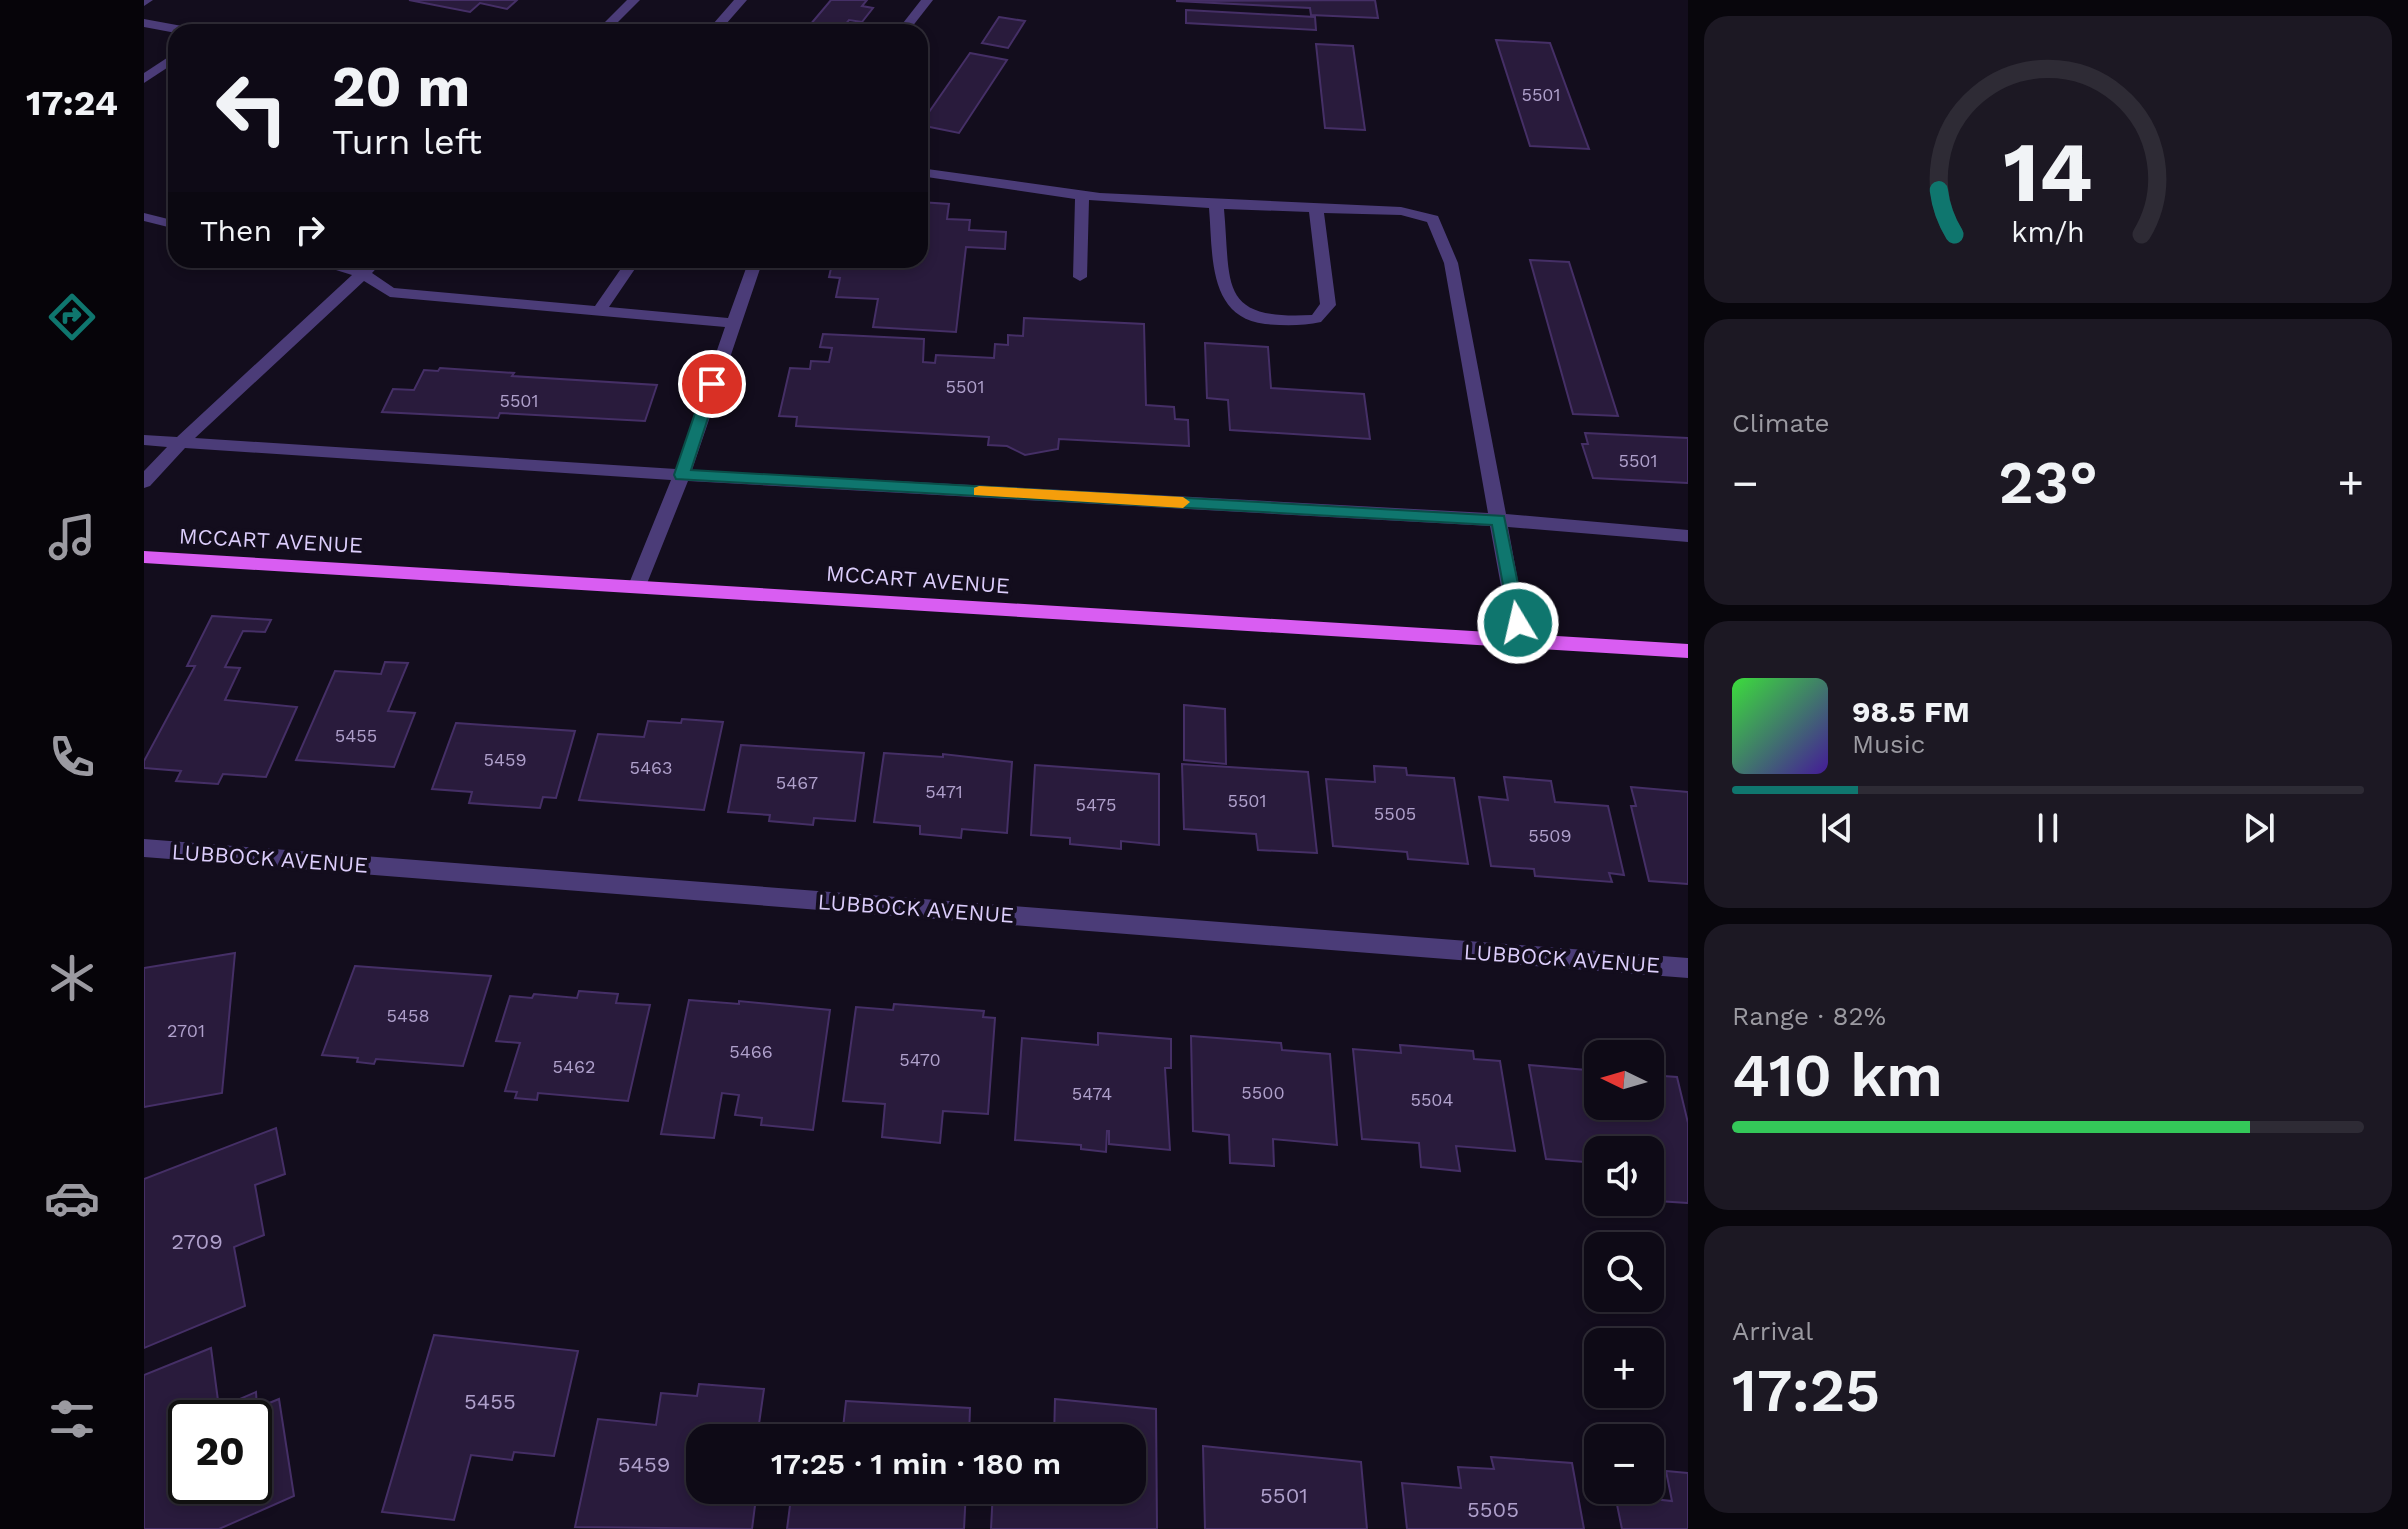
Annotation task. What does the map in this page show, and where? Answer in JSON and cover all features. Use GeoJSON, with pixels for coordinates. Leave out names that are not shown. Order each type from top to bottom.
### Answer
{"type":"FeatureCollection","features":[{"type":"Feature","properties":{"kind":"main road","name":"MCCART AVENUE"},"geometry":{"type":"LineString","coordinates":[[144,557],[1688,651]]}},
{"type":"Feature","properties":{"kind":"street"},"geometry":{"type":"LineString","coordinates":[[611,24],[634,0]]}},
{"type":"Feature","properties":{"kind":"street"},"geometry":{"type":"LineString","coordinates":[[719,24],[741,0]]}},
{"type":"Feature","properties":{"kind":"street"},"geometry":{"type":"LineString","coordinates":[[908,24],[927,0]]}},
{"type":"Feature","properties":{"kind":"street"},"geometry":{"type":"LineString","coordinates":[[144,23],[168,27]]}},
{"type":"Feature","properties":{"kind":"street"},"geometry":{"type":"LineString","coordinates":[[144,79],[168,62]]}},
{"type":"Feature","properties":{"kind":"street"},"geometry":{"type":"LineString","coordinates":[[928,173],[1034,192],[1216,204],[1401,211],[1433,219],[1451,263],[1520,641]]}},
{"type":"Feature","properties":{"kind":"street"},"geometry":{"type":"LineString","coordinates":[[1080,277],[1082,196]]}},
{"type":"Feature","properties":{"kind":"street"},"geometry":{"type":"LineString","coordinates":[[1216,204],[1227,298],[1238,310],[1255,320],[1287,323],[1316,319],[1328,305],[1316,208]]}},
{"type":"Feature","properties":{"kind":"street"},"geometry":{"type":"LineString","coordinates":[[144,217],[168,223]]}},
{"type":"Feature","properties":{"kind":"street"},"geometry":{"type":"LineString","coordinates":[[341,268],[364,274],[390,292],[732,323]]}},
{"type":"Feature","properties":{"kind":"street"},"geometry":{"type":"LineString","coordinates":[[144,482],[181,442],[370,268]]}},
{"type":"Feature","properties":{"kind":"street"},"geometry":{"type":"LineString","coordinates":[[599,311],[629,268]]}},
{"type":"Feature","properties":{"kind":"street"},"geometry":{"type":"LineString","coordinates":[[637,586],[682,475],[753,268]]}},
{"type":"Feature","properties":{"kind":"street"},"geometry":{"type":"LineString","coordinates":[[144,440],[682,475],[1499,520],[1688,536]]}},
{"type":"Feature","properties":{"kind":"street","name":"LUBBOCK AVENUE"},"geometry":{"type":"LineString","coordinates":[[144,848],[1688,968]]}},
{"type":"Feature","properties":{"kind":"building"},"geometry":{"type":"Polygon","coordinates":[[[409,0],[517,0],[507,9],[480,3],[470,12],[409,0]]]}},
{"type":"Feature","properties":{"kind":"building"},"geometry":{"type":"Polygon","coordinates":[[[831,0],[867,0],[862,6],[873,8],[862,22],[849,20],[846,24],[811,24],[831,0]]]}},
{"type":"Feature","properties":{"kind":"building"},"geometry":{"type":"Polygon","coordinates":[[[1375,0],[1378,18],[1311,15],[1310,8],[1176,1],[1375,0]]]}},
{"type":"Feature","properties":{"kind":"building"},"geometry":{"type":"Polygon","coordinates":[[[1186,10],[1315,17],[1316,30],[1186,23],[1186,10]]]}},
{"type":"Feature","properties":{"kind":"building"},"geometry":{"type":"Polygon","coordinates":[[[999,17],[1025,21],[1008,48],[982,43],[999,17]]]}},
{"type":"Feature","properties":{"kind":"building"},"geometry":{"type":"Polygon","coordinates":[[[1496,40],[1550,43],[1589,149],[1530,146],[1496,40]]]}},
{"type":"Feature","properties":{"kind":"building"},"geometry":{"type":"Polygon","coordinates":[[[1316,44],[1353,46],[1365,130],[1325,128],[1316,44]]]}},
{"type":"Feature","properties":{"kind":"building"},"geometry":{"type":"Polygon","coordinates":[[[970,53],[1007,60],[959,133],[928,127],[928,113],[970,53]]]}},
{"type":"Feature","properties":{"kind":"building"},"geometry":{"type":"Polygon","coordinates":[[[928,203],[949,204],[947,219],[970,220],[969,230],[1006,232],[1005,249],[966,247],[956,332],[873,327],[878,299],[836,297],[840,278],[829,277],[831,268],[928,268],[928,203]]]}},
{"type":"Feature","properties":{"kind":"building"},"geometry":{"type":"Polygon","coordinates":[[[1530,260],[1569,262],[1618,416],[1573,414],[1530,260]]]}},
{"type":"Feature","properties":{"kind":"building"},"geometry":{"type":"Polygon","coordinates":[[[1024,318],[1144,324],[1146,405],[1174,407],[1175,419],[1188,420],[1189,446],[1059,439],[1058,449],[1025,455],[1007,446],[988,445],[989,437],[796,426],[797,417],[779,416],[790,368],[810,369],[811,361],[829,362],[832,348],[820,347],[823,334],[924,339],[923,362],[935,363],[936,355],[994,358],[995,344],[1008,345],[1008,335],[1023,336],[1024,318]]]}},
{"type":"Feature","properties":{"kind":"building"},"geometry":{"type":"Polygon","coordinates":[[[1205,343],[1268,347],[1271,388],[1364,394],[1370,439],[1230,430],[1228,400],[1207,398],[1205,343]]]}},
{"type":"Feature","properties":{"kind":"building"},"geometry":{"type":"Polygon","coordinates":[[[440,368],[657,385],[645,421],[500,413],[498,418],[382,412],[393,389],[414,390],[424,370],[438,371],[440,368]]]}},
{"type":"Feature","properties":{"kind":"building"},"geometry":{"type":"Polygon","coordinates":[[[1585,433],[1688,438],[1688,483],[1593,478],[1582,444],[1588,444],[1585,433]]]}},
{"type":"Feature","properties":{"kind":"building"},"geometry":{"type":"Polygon","coordinates":[[[212,616],[271,620],[265,632],[243,631],[225,667],[240,668],[225,700],[297,707],[266,777],[223,774],[218,784],[176,781],[181,771],[144,768],[144,761],[195,666],[187,666],[212,616]]]}},
{"type":"Feature","properties":{"kind":"building"},"geometry":{"type":"Polygon","coordinates":[[[385,662],[408,663],[388,711],[415,713],[394,767],[296,760],[335,671],[381,674],[385,662]]]}},
{"type":"Feature","properties":{"kind":"building"},"geometry":{"type":"Polygon","coordinates":[[[1184,705],[1225,709],[1226,764],[1184,760],[1184,705]]]}},
{"type":"Feature","properties":{"kind":"building"},"geometry":{"type":"Polygon","coordinates":[[[682,719],[723,722],[704,810],[579,800],[598,734],[644,737],[648,721],[681,723],[682,719]]]}},
{"type":"Feature","properties":{"kind":"building"},"geometry":{"type":"Polygon","coordinates":[[[456,723],[575,731],[556,798],[543,797],[540,808],[469,803],[472,792],[432,789],[456,723]]]}},
{"type":"Feature","properties":{"kind":"building"},"geometry":{"type":"Polygon","coordinates":[[[741,745],[864,753],[855,821],[814,818],[813,825],[769,821],[770,815],[728,812],[741,745]]]}},
{"type":"Feature","properties":{"kind":"building"},"geometry":{"type":"Polygon","coordinates":[[[884,753],[943,757],[943,754],[1012,762],[1007,833],[962,829],[961,838],[920,834],[920,826],[874,822],[884,753]]]}},
{"type":"Feature","properties":{"kind":"building"},"geometry":{"type":"Polygon","coordinates":[[[1182,764],[1308,772],[1317,853],[1258,850],[1256,834],[1184,829],[1182,764]]]}},
{"type":"Feature","properties":{"kind":"building"},"geometry":{"type":"Polygon","coordinates":[[[1035,765],[1159,774],[1159,845],[1121,841],[1121,849],[1070,844],[1070,838],[1031,835],[1035,765]]]}},
{"type":"Feature","properties":{"kind":"building"},"geometry":{"type":"Polygon","coordinates":[[[1374,766],[1406,768],[1407,775],[1454,778],[1468,864],[1408,859],[1407,852],[1333,846],[1326,779],[1375,782],[1374,766]]]}},
{"type":"Feature","properties":{"kind":"building"},"geometry":{"type":"Polygon","coordinates":[[[1504,777],[1551,781],[1555,802],[1608,806],[1624,875],[1609,873],[1612,882],[1535,876],[1534,869],[1491,866],[1479,797],[1508,800],[1504,777]]]}},
{"type":"Feature","properties":{"kind":"building"},"geometry":{"type":"Polygon","coordinates":[[[1631,787],[1688,792],[1688,884],[1649,881],[1631,806],[1636,806],[1631,787]]]}},
{"type":"Feature","properties":{"kind":"building"},"geometry":{"type":"Polygon","coordinates":[[[235,953],[222,1093],[144,1107],[144,968],[235,953]]]}},
{"type":"Feature","properties":{"kind":"building"},"geometry":{"type":"Polygon","coordinates":[[[355,966],[491,976],[463,1066],[376,1059],[374,1064],[357,1062],[358,1058],[322,1055],[355,966]]]}},
{"type":"Feature","properties":{"kind":"building"},"geometry":{"type":"Polygon","coordinates":[[[579,991],[618,994],[616,1003],[650,1005],[628,1101],[538,1093],[537,1100],[515,1098],[517,1092],[505,1091],[520,1043],[496,1041],[510,996],[532,998],[534,994],[577,998],[579,991]]]}},
{"type":"Feature","properties":{"kind":"building"},"geometry":{"type":"Polygon","coordinates":[[[689,1000],[739,1004],[739,1001],[830,1010],[813,1130],[761,1125],[762,1118],[735,1115],[739,1095],[722,1093],[714,1138],[661,1134],[689,1000]]]}},
{"type":"Feature","properties":{"kind":"building"},"geometry":{"type":"Polygon","coordinates":[[[894,1004],[984,1011],[983,1017],[995,1018],[988,1114],[943,1111],[940,1143],[882,1137],[885,1104],[843,1101],[856,1007],[893,1010],[894,1004]]]}},
{"type":"Feature","properties":{"kind":"building"},"geometry":{"type":"Polygon","coordinates":[[[1098,1033],[1171,1039],[1171,1068],[1165,1068],[1170,1150],[1109,1144],[1109,1131],[1106,1152],[1081,1149],[1081,1145],[1015,1140],[1022,1038],[1098,1045],[1098,1033]]]}},
{"type":"Feature","properties":{"kind":"building"},"geometry":{"type":"Polygon","coordinates":[[[1191,1036],[1281,1043],[1282,1050],[1330,1054],[1337,1145],[1273,1139],[1274,1166],[1230,1163],[1229,1135],[1193,1131],[1191,1036]]]}},
{"type":"Feature","properties":{"kind":"building"},"geometry":{"type":"Polygon","coordinates":[[[1400,1045],[1473,1051],[1474,1059],[1500,1061],[1515,1151],[1456,1146],[1460,1171],[1421,1167],[1419,1143],[1362,1139],[1353,1049],[1401,1053],[1400,1045]]]}},
{"type":"Feature","properties":{"kind":"building"},"geometry":{"type":"Polygon","coordinates":[[[1529,1065],[1584,1070],[1584,1120],[1664,1120],[1664,1076],[1677,1077],[1688,1123],[1688,1203],[1664,1201],[1664,1136],[1584,1136],[1584,1162],[1546,1159],[1529,1065]]]}},
{"type":"Feature","properties":{"kind":"building"},"geometry":{"type":"Polygon","coordinates":[[[276,1128],[285,1174],[255,1185],[264,1235],[234,1247],[245,1306],[144,1348],[144,1179],[276,1128]]]}},
{"type":"Feature","properties":{"kind":"building"},"geometry":{"type":"Polygon","coordinates":[[[434,1335],[578,1351],[554,1456],[514,1452],[512,1460],[471,1455],[454,1520],[382,1512],[434,1335]]]}},
{"type":"Feature","properties":{"kind":"building"},"geometry":{"type":"Polygon","coordinates":[[[211,1348],[218,1400],[168,1400],[168,1504],[272,1504],[272,1402],[279,1399],[294,1496],[219,1529],[144,1529],[144,1375],[211,1348]]]}},
{"type":"Feature","properties":{"kind":"building"},"geometry":{"type":"Polygon","coordinates":[[[699,1384],[764,1389],[759,1424],[686,1424],[686,1504],[755,1504],[752,1529],[575,1527],[598,1419],[656,1425],[661,1393],[697,1396],[699,1384]]]}},
{"type":"Feature","properties":{"kind":"building"},"geometry":{"type":"Polygon","coordinates":[[[256,1392],[256,1400],[238,1400],[256,1392]]]}},
{"type":"Feature","properties":{"kind":"building"},"geometry":{"type":"Polygon","coordinates":[[[1055,1399],[1156,1409],[1157,1529],[991,1529],[992,1504],[1146,1504],[1146,1424],[1054,1424],[1055,1399]]]}},
{"type":"Feature","properties":{"kind":"building"},"geometry":{"type":"Polygon","coordinates":[[[846,1401],[970,1408],[969,1424],[843,1424],[846,1401]]]}},
{"type":"Feature","properties":{"kind":"building"},"geometry":{"type":"Polygon","coordinates":[[[1203,1446],[1361,1462],[1367,1529],[1205,1529],[1203,1446]]]}},
{"type":"Feature","properties":{"kind":"building"},"geometry":{"type":"Polygon","coordinates":[[[1491,1457],[1572,1463],[1584,1529],[1407,1529],[1402,1483],[1461,1488],[1458,1467],[1494,1469],[1491,1457]]]}},
{"type":"Feature","properties":{"kind":"building"},"geometry":{"type":"Polygon","coordinates":[[[1666,1471],[1688,1473],[1688,1529],[1622,1529],[1617,1504],[1664,1504],[1664,1500],[1672,1501],[1666,1471]]]}},
{"type":"Feature","properties":{"kind":"building"},"geometry":{"type":"Polygon","coordinates":[[[790,1504],[965,1504],[964,1529],[787,1529],[790,1504]]]}},
{"type":"Feature","properties":{"kind":"slow traffic"},"geometry":{"type":"LineString","coordinates":[[979,491],[1183,502]]}},
{"type":"Feature","properties":{"kind":"route"},"geometry":{"type":"LineString","coordinates":[[712,384],[682,475],[1499,520],[1518,623]]}}]}
